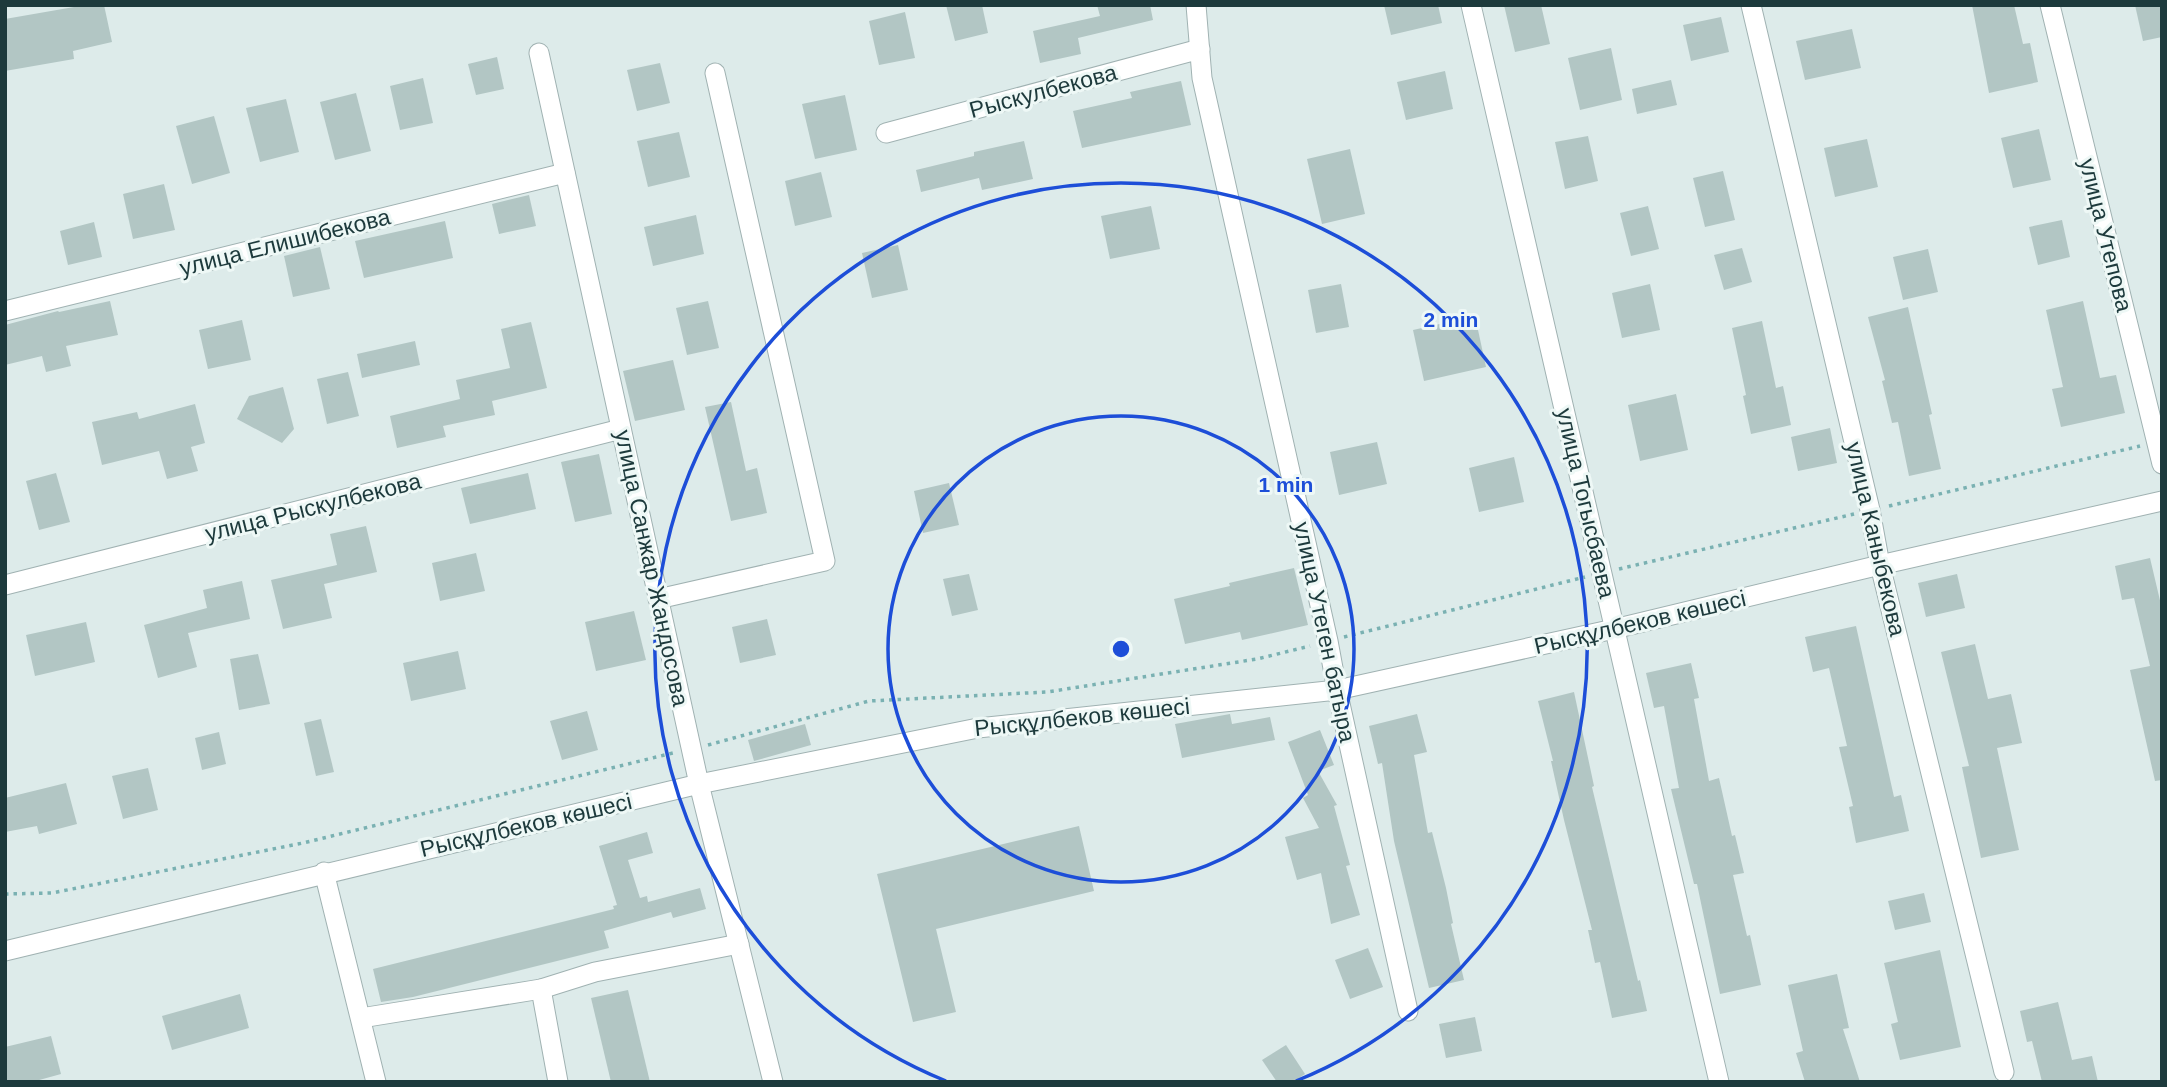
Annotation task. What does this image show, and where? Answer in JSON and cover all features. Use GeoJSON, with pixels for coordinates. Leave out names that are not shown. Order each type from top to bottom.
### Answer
{"type":"FeatureCollection","features":[{"type":"Feature","properties":{"kind":"street","name":"улица Утеген батыра"},"geometry":{"type":"LineString","coordinates":[[1196,5],[1202,78],[1408,1010]]}},
{"type":"Feature","properties":{"kind":"street","name":"улица Тогысбаева"},"geometry":{"type":"LineString","coordinates":[[1471,5],[1720,1082]]}},
{"type":"Feature","properties":{"kind":"street","name":"улица Каныбекова"},"geometry":{"type":"LineString","coordinates":[[1751,5],[1870,510],[1880,565],[2004,1072]]}},
{"type":"Feature","properties":{"kind":"street","name":"улица Утепова"},"geometry":{"type":"LineString","coordinates":[[2049,5],[2162,464]]}},
{"type":"Feature","properties":{"kind":"street","name":"Рыскулбекова"},"geometry":{"type":"LineString","coordinates":[[886,133],[1200,49]]}},
{"type":"Feature","properties":{"kind":"street","name":"улица Санжар Жандосова"},"geometry":{"type":"LineString","coordinates":[[539,53],[699,784],[773,1082]]}},
{"type":"Feature","properties":{"kind":"street"},"geometry":{"type":"LineString","coordinates":[[658,599],[825,561],[715,73]]}},
{"type":"Feature","properties":{"kind":"street","name":"улица Елишибекова"},"geometry":{"type":"LineString","coordinates":[[5,311],[565,173]]}},
{"type":"Feature","properties":{"kind":"street","name":"улица Рыскулбекова"},"geometry":{"type":"LineString","coordinates":[[5,586],[621,429]]}},
{"type":"Feature","properties":{"kind":"street","name":"Рысқұлбеков көшесі"},"geometry":{"type":"LineString","coordinates":[[5,950],[699,784],[978,727],[1337,690],[1614,629],[2162,501]]}},
{"type":"Feature","properties":{"kind":"street"},"geometry":{"type":"LineString","coordinates":[[324,872],[376,1082]]}},
{"type":"Feature","properties":{"kind":"street"},"geometry":{"type":"LineString","coordinates":[[361,1018],[541,989],[594,972],[739,944]]}},
{"type":"Feature","properties":{"kind":"street"},"geometry":{"type":"LineString","coordinates":[[541,989],[558,1082]]}},
{"type":"Feature","properties":{"kind":"path"},"geometry":{"type":"LineString","coordinates":[[5,894],[52,893],[290,845],[692,749],[869,701],[1048,692],[1257,659],[1603,573],[2157,442]]}},
{"type":"Feature","properties":{"kind":"building"},"geometry":{"type":"Polygon","coordinates":[[[74,5],[104,5],[112,42],[73,51],[74,59],[5,71],[5,19],[74,5]]]}},
{"type":"Feature","properties":{"kind":"building"},"geometry":{"type":"Polygon","coordinates":[[[946,5],[982,5],[988,33],[955,41],[946,5]]]}},
{"type":"Feature","properties":{"kind":"building"},"geometry":{"type":"Polygon","coordinates":[[[1097,5],[1150,5],[1153,20],[1078,38],[1081,54],[1040,63],[1033,31],[1100,16],[1097,5]]]}},
{"type":"Feature","properties":{"kind":"building"},"geometry":{"type":"Polygon","coordinates":[[[1384,5],[1438,5],[1442,23],[1391,35],[1384,5]]]}},
{"type":"Feature","properties":{"kind":"building"},"geometry":{"type":"Polygon","coordinates":[[[1504,5],[1541,5],[1550,44],[1515,52],[1504,5]]]}},
{"type":"Feature","properties":{"kind":"building"},"geometry":{"type":"Polygon","coordinates":[[[1972,5],[2014,5],[2023,44],[2030,43],[2038,82],[1989,93],[1972,5]]]}},
{"type":"Feature","properties":{"kind":"building"},"geometry":{"type":"Polygon","coordinates":[[[2135,5],[2162,5],[2162,37],[2143,41],[2135,5]]]}},
{"type":"Feature","properties":{"kind":"building"},"geometry":{"type":"Polygon","coordinates":[[[905,12],[915,58],[879,65],[869,21],[905,12]]]}},
{"type":"Feature","properties":{"kind":"building"},"geometry":{"type":"Polygon","coordinates":[[[1721,17],[1729,52],[1691,61],[1683,25],[1721,17]]]}},
{"type":"Feature","properties":{"kind":"building"},"geometry":{"type":"Polygon","coordinates":[[[1852,29],[1861,68],[1805,80],[1796,41],[1852,29]]]}},
{"type":"Feature","properties":{"kind":"building"},"geometry":{"type":"Polygon","coordinates":[[[1611,48],[1622,100],[1580,110],[1568,58],[1611,48]]]}},
{"type":"Feature","properties":{"kind":"building"},"geometry":{"type":"Polygon","coordinates":[[[497,57],[504,89],[476,95],[468,64],[497,57]]]}},
{"type":"Feature","properties":{"kind":"building"},"geometry":{"type":"Polygon","coordinates":[[[660,63],[670,103],[637,111],[627,70],[660,63]]]}},
{"type":"Feature","properties":{"kind":"building"},"geometry":{"type":"Polygon","coordinates":[[[1445,71],[1453,109],[1406,120],[1397,82],[1445,71]]]}},
{"type":"Feature","properties":{"kind":"building"},"geometry":{"type":"Polygon","coordinates":[[[423,78],[433,123],[400,130],[390,86],[423,78]]]}},
{"type":"Feature","properties":{"kind":"building"},"geometry":{"type":"Polygon","coordinates":[[[1671,80],[1677,105],[1637,114],[1632,89],[1671,80]]]}},
{"type":"Feature","properties":{"kind":"building"},"geometry":{"type":"Polygon","coordinates":[[[1181,81],[1191,125],[1082,148],[1073,111],[1132,98],[1130,92],[1181,81]]]}},
{"type":"Feature","properties":{"kind":"building"},"geometry":{"type":"Polygon","coordinates":[[[356,93],[371,151],[335,160],[320,102],[356,93]]]}},
{"type":"Feature","properties":{"kind":"building"},"geometry":{"type":"Polygon","coordinates":[[[845,95],[857,150],[815,159],[802,104],[845,95]]]}},
{"type":"Feature","properties":{"kind":"building"},"geometry":{"type":"Polygon","coordinates":[[[286,99],[299,152],[260,162],[246,108],[286,99]]]}},
{"type":"Feature","properties":{"kind":"building"},"geometry":{"type":"Polygon","coordinates":[[[214,116],[230,173],[192,184],[176,126],[214,116]]]}},
{"type":"Feature","properties":{"kind":"building"},"geometry":{"type":"Polygon","coordinates":[[[2039,129],[2051,180],[2013,188],[2001,138],[2039,129]]]}},
{"type":"Feature","properties":{"kind":"building"},"geometry":{"type":"Polygon","coordinates":[[[679,132],[690,177],[648,187],[637,141],[679,132]]]}},
{"type":"Feature","properties":{"kind":"building"},"geometry":{"type":"Polygon","coordinates":[[[1588,136],[1598,181],[1565,189],[1555,142],[1588,136]]]}},
{"type":"Feature","properties":{"kind":"building"},"geometry":{"type":"Polygon","coordinates":[[[1867,139],[1878,187],[1835,197],[1824,148],[1867,139]]]}},
{"type":"Feature","properties":{"kind":"building"},"geometry":{"type":"Polygon","coordinates":[[[1024,141],[1033,179],[982,190],[979,178],[921,192],[916,170],[974,156],[974,152],[1024,141]]]}},
{"type":"Feature","properties":{"kind":"building"},"geometry":{"type":"Polygon","coordinates":[[[1350,149],[1365,214],[1322,224],[1307,159],[1350,149]]]}},
{"type":"Feature","properties":{"kind":"building"},"geometry":{"type":"Polygon","coordinates":[[[1723,171],[1735,220],[1705,227],[1693,178],[1723,171]]]}},
{"type":"Feature","properties":{"kind":"building"},"geometry":{"type":"Polygon","coordinates":[[[821,172],[832,217],[795,226],[785,181],[821,172]]]}},
{"type":"Feature","properties":{"kind":"building"},"geometry":{"type":"Polygon","coordinates":[[[164,184],[175,230],[133,239],[123,194],[164,184]]]}},
{"type":"Feature","properties":{"kind":"building"},"geometry":{"type":"Polygon","coordinates":[[[529,195],[536,226],[499,234],[492,204],[529,195]]]}},
{"type":"Feature","properties":{"kind":"building"},"geometry":{"type":"Polygon","coordinates":[[[1151,206],[1160,249],[1110,259],[1101,216],[1151,206]]]}},
{"type":"Feature","properties":{"kind":"building"},"geometry":{"type":"Polygon","coordinates":[[[1648,206],[1659,249],[1631,256],[1620,213],[1648,206]]]}},
{"type":"Feature","properties":{"kind":"building"},"geometry":{"type":"Polygon","coordinates":[[[696,215],[704,254],[653,266],[644,227],[696,215]]]}},
{"type":"Feature","properties":{"kind":"building"},"geometry":{"type":"Polygon","coordinates":[[[2062,220],[2070,257],[2038,265],[2029,227],[2062,220]]]}},
{"type":"Feature","properties":{"kind":"building"},"geometry":{"type":"Polygon","coordinates":[[[445,221],[453,258],[364,278],[355,241],[445,221]]]}},
{"type":"Feature","properties":{"kind":"building"},"geometry":{"type":"Polygon","coordinates":[[[94,222],[102,257],[68,265],[60,231],[94,222]]]}},
{"type":"Feature","properties":{"kind":"building"},"geometry":{"type":"Polygon","coordinates":[[[898,245],[908,290],[872,298],[862,253],[898,245]]]}},
{"type":"Feature","properties":{"kind":"building"},"geometry":{"type":"Polygon","coordinates":[[[320,247],[330,289],[293,297],[284,256],[320,247]]]}},
{"type":"Feature","properties":{"kind":"building"},"geometry":{"type":"Polygon","coordinates":[[[1742,248],[1752,282],[1724,290],[1714,255],[1742,248]]]}},
{"type":"Feature","properties":{"kind":"building"},"geometry":{"type":"Polygon","coordinates":[[[1928,249],[1938,292],[1903,300],[1893,257],[1928,249]]]}},
{"type":"Feature","properties":{"kind":"building"},"geometry":{"type":"Polygon","coordinates":[[[1341,284],[1349,327],[1316,333],[1308,290],[1341,284]]]}},
{"type":"Feature","properties":{"kind":"building"},"geometry":{"type":"Polygon","coordinates":[[[1650,284],[1660,330],[1622,338],[1612,293],[1650,284]]]}},
{"type":"Feature","properties":{"kind":"building"},"geometry":{"type":"Polygon","coordinates":[[[110,301],[118,335],[66,346],[71,366],[46,372],[42,356],[5,365],[5,325],[110,301]]]}},
{"type":"Feature","properties":{"kind":"building"},"geometry":{"type":"Polygon","coordinates":[[[708,301],[719,348],[687,355],[676,308],[708,301]]]}},
{"type":"Feature","properties":{"kind":"building"},"geometry":{"type":"Polygon","coordinates":[[[2083,301],[2100,378],[2116,375],[2125,413],[2061,427],[2052,389],[2063,387],[2046,310],[2083,301]]]}},
{"type":"Feature","properties":{"kind":"building"},"geometry":{"type":"Polygon","coordinates":[[[1908,307],[1932,414],[1929,415],[1941,469],[1909,476],[1898,422],[1892,423],[1882,381],[1885,380],[1868,317],[1908,307]]]}},
{"type":"Feature","properties":{"kind":"building"},"geometry":{"type":"Polygon","coordinates":[[[1475,316],[1486,367],[1424,381],[1413,330],[1475,316]]]}},
{"type":"Feature","properties":{"kind":"building"},"geometry":{"type":"Polygon","coordinates":[[[242,320],[251,360],[208,369],[199,330],[242,320]]]}},
{"type":"Feature","properties":{"kind":"building"},"geometry":{"type":"Polygon","coordinates":[[[1762,321],[1776,388],[1783,386],[1791,425],[1751,434],[1732,328],[1762,321]]]}},
{"type":"Feature","properties":{"kind":"building"},"geometry":{"type":"Polygon","coordinates":[[[531,322],[547,388],[492,401],[495,415],[443,426],[446,437],[397,448],[390,416],[460,399],[456,380],[510,368],[501,329],[531,322]]]}},
{"type":"Feature","properties":{"kind":"building"},"geometry":{"type":"Polygon","coordinates":[[[415,341],[420,365],[362,378],[357,354],[415,341]]]}},
{"type":"Feature","properties":{"kind":"building"},"geometry":{"type":"Polygon","coordinates":[[[673,360],[685,410],[635,421],[623,371],[673,360]]]}},
{"type":"Feature","properties":{"kind":"building"},"geometry":{"type":"Polygon","coordinates":[[[348,372],[359,416],[327,424],[317,379],[348,372]]]}},
{"type":"Feature","properties":{"kind":"building"},"geometry":{"type":"Polygon","coordinates":[[[283,387],[294,429],[282,443],[237,419],[249,396],[283,387]]]}},
{"type":"Feature","properties":{"kind":"building"},"geometry":{"type":"Polygon","coordinates":[[[1676,394],[1688,450],[1640,461],[1628,405],[1676,394]]]}},
{"type":"Feature","properties":{"kind":"building"},"geometry":{"type":"Polygon","coordinates":[[[731,402],[746,471],[757,468],[767,513],[731,521],[705,407],[731,402]]]}},
{"type":"Feature","properties":{"kind":"building"},"geometry":{"type":"Polygon","coordinates":[[[195,404],[205,443],[191,447],[198,471],[167,479],[159,451],[102,465],[92,422],[137,412],[139,419],[195,404]]]}},
{"type":"Feature","properties":{"kind":"building"},"geometry":{"type":"Polygon","coordinates":[[[1830,428],[1837,463],[1798,471],[1791,437],[1830,428]]]}},
{"type":"Feature","properties":{"kind":"building"},"geometry":{"type":"Polygon","coordinates":[[[1377,442],[1387,484],[1339,495],[1330,452],[1377,442]]]}},
{"type":"Feature","properties":{"kind":"building"},"geometry":{"type":"Polygon","coordinates":[[[599,454],[612,514],[575,522],[561,462],[599,454]]]}},
{"type":"Feature","properties":{"kind":"building"},"geometry":{"type":"Polygon","coordinates":[[[1514,457],[1524,502],[1479,512],[1469,468],[1514,457]]]}},
{"type":"Feature","properties":{"kind":"building"},"geometry":{"type":"Polygon","coordinates":[[[56,473],[70,522],[39,530],[26,481],[56,473]]]}},
{"type":"Feature","properties":{"kind":"building"},"geometry":{"type":"Polygon","coordinates":[[[528,473],[536,509],[470,524],[461,488],[528,473]]]}},
{"type":"Feature","properties":{"kind":"building"},"geometry":{"type":"Polygon","coordinates":[[[949,483],[959,525],[923,533],[914,491],[949,483]]]}},
{"type":"Feature","properties":{"kind":"building"},"geometry":{"type":"Polygon","coordinates":[[[366,526],[377,572],[324,584],[332,618],[283,629],[271,580],[337,565],[330,534],[366,526]]]}},
{"type":"Feature","properties":{"kind":"building"},"geometry":{"type":"Polygon","coordinates":[[[476,553],[485,591],[440,601],[432,563],[476,553]]]}},
{"type":"Feature","properties":{"kind":"building"},"geometry":{"type":"Polygon","coordinates":[[[2150,558],[2162,609],[2162,780],[2155,781],[2130,670],[2150,666],[2134,598],[2122,600],[2115,566],[2150,558]]]}},
{"type":"Feature","properties":{"kind":"building"},"geometry":{"type":"Polygon","coordinates":[[[1294,568],[1308,625],[1242,640],[1240,632],[1185,644],[1174,599],[1294,568]]]}},
{"type":"Feature","properties":{"kind":"building"},"geometry":{"type":"Polygon","coordinates":[[[969,574],[978,610],[952,616],[943,579],[969,574]]]}},
{"type":"Feature","properties":{"kind":"building"},"geometry":{"type":"Polygon","coordinates":[[[1957,574],[1965,608],[1926,617],[1918,583],[1957,574]]]}},
{"type":"Feature","properties":{"kind":"building"},"geometry":{"type":"Polygon","coordinates":[[[242,581],[250,619],[188,633],[197,667],[158,678],[144,625],[207,608],[203,590],[242,581]]]}},
{"type":"Feature","properties":{"kind":"building"},"geometry":{"type":"Polygon","coordinates":[[[634,611],[646,660],[596,671],[585,622],[634,611]]]}},
{"type":"Feature","properties":{"kind":"building"},"geometry":{"type":"Polygon","coordinates":[[[767,619],[776,655],[740,663],[732,627],[767,619]]]}},
{"type":"Feature","properties":{"kind":"building"},"geometry":{"type":"Polygon","coordinates":[[[86,622],[95,662],[35,676],[26,635],[86,622]]]}},
{"type":"Feature","properties":{"kind":"building"},"geometry":{"type":"Polygon","coordinates":[[[1856,626],[1894,797],[1901,795],[1909,831],[1856,843],[1849,807],[1853,806],[1839,747],[1847,746],[1829,668],[1813,672],[1805,637],[1856,626]]]}},
{"type":"Feature","properties":{"kind":"building"},"geometry":{"type":"Polygon","coordinates":[[[1975,644],[1988,699],[2011,694],[2022,743],[1997,748],[2019,850],[1981,858],[1962,767],[1969,766],[1941,652],[1975,644]]]}},
{"type":"Feature","properties":{"kind":"building"},"geometry":{"type":"Polygon","coordinates":[[[458,651],[466,689],[411,701],[403,663],[458,651]]]}},
{"type":"Feature","properties":{"kind":"building"},"geometry":{"type":"Polygon","coordinates":[[[258,654],[270,704],[239,710],[230,659],[258,654]]]}},
{"type":"Feature","properties":{"kind":"building"},"geometry":{"type":"Polygon","coordinates":[[[1691,663],[1699,698],[1694,699],[1709,781],[1719,778],[1732,836],[1735,835],[1744,873],[1733,875],[1761,985],[1720,994],[1697,884],[1694,884],[1671,789],[1679,788],[1664,706],[1654,708],[1646,673],[1691,663]]]}},
{"type":"Feature","properties":{"kind":"building"},"geometry":{"type":"Polygon","coordinates":[[[1574,692],[1594,786],[1592,787],[1647,1011],[1612,1018],[1600,962],[1595,963],[1588,930],[1592,930],[1538,701],[1574,692]]]}},
{"type":"Feature","properties":{"kind":"building"},"geometry":{"type":"Polygon","coordinates":[[[587,711],[598,750],[562,760],[550,721],[587,711]]]}},
{"type":"Feature","properties":{"kind":"building"},"geometry":{"type":"Polygon","coordinates":[[[1230,714],[1232,724],[1270,717],[1275,740],[1182,758],[1175,724],[1230,714]]]}},
{"type":"Feature","properties":{"kind":"building"},"geometry":{"type":"Polygon","coordinates":[[[1417,714],[1427,752],[1414,755],[1428,833],[1432,832],[1446,888],[1464,980],[1429,988],[1394,841],[1382,763],[1378,764],[1369,726],[1417,714]]]}},
{"type":"Feature","properties":{"kind":"building"},"geometry":{"type":"Polygon","coordinates":[[[321,719],[334,772],[316,776],[304,723],[321,719]]]}},
{"type":"Feature","properties":{"kind":"building"},"geometry":{"type":"Polygon","coordinates":[[[805,724],[811,745],[754,761],[748,740],[805,724]]]}},
{"type":"Feature","properties":{"kind":"building"},"geometry":{"type":"Polygon","coordinates":[[[1320,730],[1334,765],[1318,771],[1337,805],[1334,806],[1350,865],[1346,866],[1360,915],[1331,924],[1321,873],[1297,880],[1285,837],[1319,828],[1303,798],[1308,795],[1288,742],[1320,730]]]}},
{"type":"Feature","properties":{"kind":"building"},"geometry":{"type":"Polygon","coordinates":[[[219,732],[226,764],[202,770],[195,738],[219,732]]]}},
{"type":"Feature","properties":{"kind":"building"},"geometry":{"type":"Polygon","coordinates":[[[148,768],[158,810],[123,819],[112,776],[148,768]]]}},
{"type":"Feature","properties":{"kind":"building"},"geometry":{"type":"Polygon","coordinates":[[[66,783],[77,824],[39,834],[37,826],[5,832],[5,798],[66,783]]]}},
{"type":"Feature","properties":{"kind":"building"},"geometry":{"type":"Polygon","coordinates":[[[1079,826],[1094,891],[936,929],[956,1012],[913,1022],[877,874],[1079,826]]]}},
{"type":"Feature","properties":{"kind":"building"},"geometry":{"type":"Polygon","coordinates":[[[647,832],[653,853],[628,860],[640,898],[647,896],[648,902],[700,888],[706,909],[673,918],[671,912],[604,931],[609,948],[413,997],[381,1002],[373,969],[614,909],[613,906],[617,905],[599,846],[647,832]]]}},
{"type":"Feature","properties":{"kind":"building"},"geometry":{"type":"Polygon","coordinates":[[[1924,893],[1931,922],[1895,930],[1888,901],[1924,893]]]}},
{"type":"Feature","properties":{"kind":"building"},"geometry":{"type":"Polygon","coordinates":[[[1368,948],[1383,987],[1350,999],[1335,960],[1368,948]]]}},
{"type":"Feature","properties":{"kind":"building"},"geometry":{"type":"Polygon","coordinates":[[[1940,950],[1961,1047],[1900,1060],[1891,1024],[1898,1022],[1884,963],[1940,950]]]}},
{"type":"Feature","properties":{"kind":"building"},"geometry":{"type":"Polygon","coordinates":[[[1837,974],[1849,1028],[1843,1029],[1860,1082],[1805,1082],[1796,1053],[1803,1051],[1788,985],[1837,974]]]}},
{"type":"Feature","properties":{"kind":"building"},"geometry":{"type":"Polygon","coordinates":[[[628,990],[650,1082],[611,1082],[591,998],[628,990]]]}},
{"type":"Feature","properties":{"kind":"building"},"geometry":{"type":"Polygon","coordinates":[[[240,994],[249,1028],[172,1050],[162,1016],[240,994]]]}},
{"type":"Feature","properties":{"kind":"building"},"geometry":{"type":"Polygon","coordinates":[[[2058,1002],[2072,1060],[2092,1056],[2098,1082],[2042,1082],[2032,1041],[2027,1042],[2020,1011],[2058,1002]]]}},
{"type":"Feature","properties":{"kind":"building"},"geometry":{"type":"Polygon","coordinates":[[[1475,1017],[1482,1051],[1446,1058],[1439,1024],[1475,1017]]]}},
{"type":"Feature","properties":{"kind":"building"},"geometry":{"type":"Polygon","coordinates":[[[51,1036],[61,1074],[32,1082],[5,1082],[5,1047],[51,1036]]]}},
{"type":"Feature","properties":{"kind":"building"},"geometry":{"type":"Polygon","coordinates":[[[1286,1045],[1305,1074],[1293,1082],[1277,1082],[1262,1060],[1286,1045]]]}}]}
